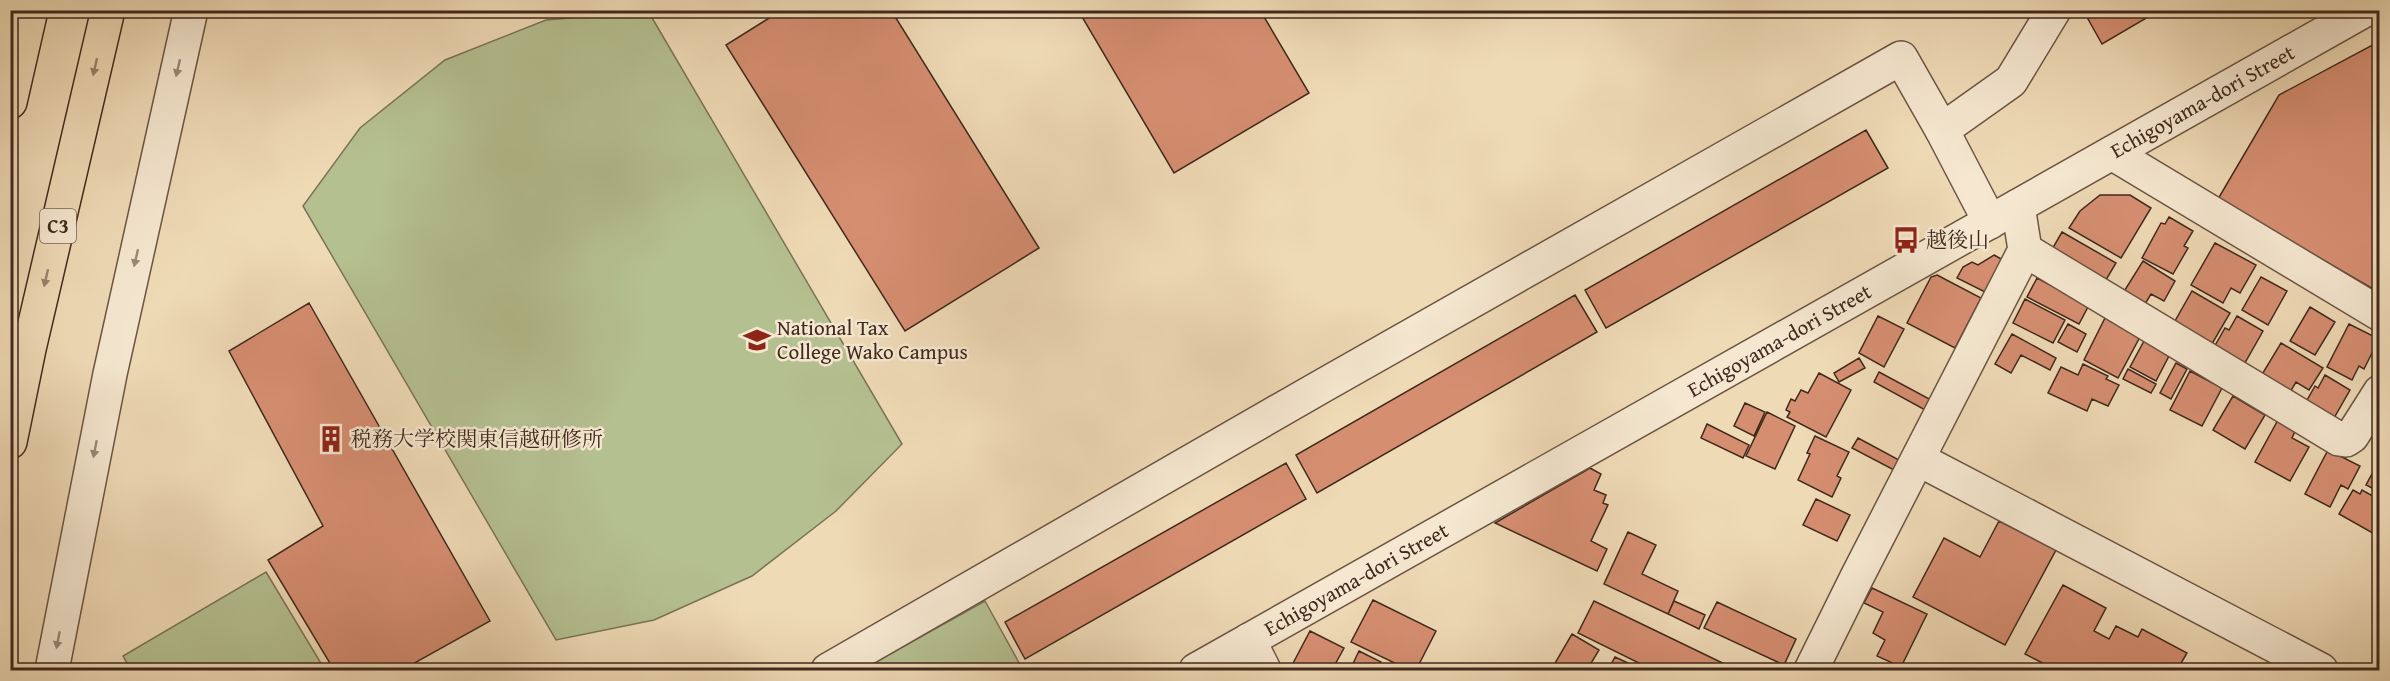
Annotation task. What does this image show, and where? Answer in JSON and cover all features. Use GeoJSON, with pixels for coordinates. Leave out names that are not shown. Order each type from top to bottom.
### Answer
{"type":"FeatureCollection","features":[{"type":"Feature","properties":{"kind":"highway"},"geometry":{"type":"LineString","coordinates":[[10,102],[31,10]]}},
{"type":"Feature","properties":{"kind":"highway","name":"C3"},"geometry":{"type":"LineString","coordinates":[[10,442],[29,349],[108,10]]}},
{"type":"Feature","properties":{"kind":"street"},"geometry":{"type":"LineString","coordinates":[[52,670],[110,374],[191,10]]}},
{"type":"Feature","properties":{"kind":"street"},"geometry":{"type":"LineString","coordinates":[[1942,130],[2011,81],[2054,10]]}},
{"type":"Feature","properties":{"kind":"street","name":"Echigoyama-dori Street"},"geometry":{"type":"LineString","coordinates":[[1196,670],[2365,10]]}},
{"type":"Feature","properties":{"kind":"street"},"geometry":{"type":"LineString","coordinates":[[828,670],[1901,58],[1990,222]]}},
{"type":"Feature","properties":{"kind":"street"},"geometry":{"type":"LineString","coordinates":[[2112,153],[2379,314]]}},
{"type":"Feature","properties":{"kind":"street"},"geometry":{"type":"LineString","coordinates":[[1811,670],[2025,250],[2018,206]]}},
{"type":"Feature","properties":{"kind":"street"},"geometry":{"type":"LineString","coordinates":[[2025,250],[2339,439],[2346,440],[2352,436],[2379,392]]}},
{"type":"Feature","properties":{"kind":"street"},"geometry":{"type":"LineString","coordinates":[[1918,459],[2321,670]]}},
{"type":"Feature","properties":{"kind":"street"},"geometry":{"type":"LineString","coordinates":[[1249,640],[1264,670]]}},
{"type":"Feature","properties":{"kind":"green space"},"geometry":{"type":"Polygon","coordinates":[[[648,11],[902,444],[836,511],[752,576],[654,620],[556,640],[303,206],[360,128],[445,60],[546,20],[648,11]]]}},
{"type":"Feature","properties":{"kind":"green space"},"geometry":{"type":"Polygon","coordinates":[[[266,572],[325,670],[131,670],[123,656],[266,572]]]}},
{"type":"Feature","properties":{"kind":"green space"},"geometry":{"type":"Polygon","coordinates":[[[985,601],[1023,670],[873,670],[870,665],[985,601]]]}},
{"type":"Feature","properties":{"kind":"building"},"geometry":{"type":"Polygon","coordinates":[[[782,10],[891,10],[1039,248],[905,331],[726,45],[782,10]]]}},
{"type":"Feature","properties":{"kind":"building"},"geometry":{"type":"Polygon","coordinates":[[[1078,10],[1260,10],[1309,93],[1174,173],[1078,10]]]}},
{"type":"Feature","properties":{"kind":"building"},"geometry":{"type":"Polygon","coordinates":[[[2083,10],[2160,10],[2102,44],[2083,10]]]}},
{"type":"Feature","properties":{"kind":"building"},"geometry":{"type":"Polygon","coordinates":[[[2380,41],[2380,293],[2218,199],[2279,95],[2380,41]]]}},
{"type":"Feature","properties":{"kind":"building"},"geometry":{"type":"Polygon","coordinates":[[[1866,130],[1888,168],[1606,328],[1585,290],[1866,130]]]}},
{"type":"Feature","properties":{"kind":"building"},"geometry":{"type":"Polygon","coordinates":[[[2100,195],[2130,195],[2151,208],[2121,258],[2069,228],[2080,211],[2100,195]]]}},
{"type":"Feature","properties":{"kind":"building"},"geometry":{"type":"Polygon","coordinates":[[[2169,217],[2193,231],[2184,246],[2188,248],[2173,274],[2142,258],[2161,223],[2165,224],[2169,217]]]}},
{"type":"Feature","properties":{"kind":"building"},"geometry":{"type":"Polygon","coordinates":[[[2062,232],[2116,263],[2100,290],[2051,251],[2062,232]]]}},
{"type":"Feature","properties":{"kind":"building"},"geometry":{"type":"Polygon","coordinates":[[[2215,243],[2256,265],[2240,293],[2231,288],[2223,303],[2191,285],[2215,243]]]}},
{"type":"Feature","properties":{"kind":"building"},"geometry":{"type":"Polygon","coordinates":[[[1994,255],[2005,261],[1989,294],[1957,278],[1963,267],[1972,262],[1978,265],[1994,255]]]}},
{"type":"Feature","properties":{"kind":"building"},"geometry":{"type":"Polygon","coordinates":[[[2143,261],[2175,281],[2164,301],[2151,294],[2139,314],[2118,301],[2143,261]]]}},
{"type":"Feature","properties":{"kind":"building"},"geometry":{"type":"Polygon","coordinates":[[[1937,275],[1981,298],[1955,348],[1907,323],[1931,277],[1937,275]]]}},
{"type":"Feature","properties":{"kind":"building"},"geometry":{"type":"Polygon","coordinates":[[[2261,277],[2287,291],[2268,325],[2242,310],[2261,277]]]}},
{"type":"Feature","properties":{"kind":"building"},"geometry":{"type":"Polygon","coordinates":[[[2037,278],[2089,305],[2079,324],[2027,297],[2037,278]]]}},
{"type":"Feature","properties":{"kind":"building"},"geometry":{"type":"Polygon","coordinates":[[[2192,291],[2230,313],[2209,349],[2171,328],[2192,291]]]}},
{"type":"Feature","properties":{"kind":"building"},"geometry":{"type":"Polygon","coordinates":[[[1575,295],[1597,332],[1317,493],[1296,455],[1575,295]]]}},
{"type":"Feature","properties":{"kind":"building"},"geometry":{"type":"Polygon","coordinates":[[[2025,299],[2065,320],[2053,343],[2013,323],[2025,299]]]}},
{"type":"Feature","properties":{"kind":"building","name":"税務大学校関東信越研修所"},"geometry":{"type":"Polygon","coordinates":[[[309,303],[490,621],[402,670],[334,670],[268,560],[323,526],[229,351],[309,303]]]}},
{"type":"Feature","properties":{"kind":"building"},"geometry":{"type":"Polygon","coordinates":[[[2310,307],[2335,322],[2315,355],[2290,341],[2310,307]]]}},
{"type":"Feature","properties":{"kind":"building"},"geometry":{"type":"Polygon","coordinates":[[[1878,316],[1904,329],[1884,367],[1859,353],[1878,316]]]}},
{"type":"Feature","properties":{"kind":"building"},"geometry":{"type":"Polygon","coordinates":[[[2106,316],[2141,335],[2118,378],[2084,360],[2106,316]]]}},
{"type":"Feature","properties":{"kind":"building"},"geometry":{"type":"Polygon","coordinates":[[[2237,316],[2263,331],[2242,368],[2209,356],[2225,328],[2229,330],[2237,316]]]}},
{"type":"Feature","properties":{"kind":"building"},"geometry":{"type":"Polygon","coordinates":[[[2068,324],[2086,334],[2077,352],[2058,342],[2068,324]]]}},
{"type":"Feature","properties":{"kind":"building"},"geometry":{"type":"Polygon","coordinates":[[[2349,324],[2379,339],[2364,369],[2359,366],[2352,380],[2327,367],[2349,324]]]}},
{"type":"Feature","properties":{"kind":"building"},"geometry":{"type":"Polygon","coordinates":[[[2012,334],[2056,358],[2050,370],[2021,355],[2011,373],[1995,364],[2012,334]]]}},
{"type":"Feature","properties":{"kind":"building"},"geometry":{"type":"Polygon","coordinates":[[[2144,341],[2170,354],[2156,381],[2130,367],[2144,341]]]}},
{"type":"Feature","properties":{"kind":"building"},"geometry":{"type":"Polygon","coordinates":[[[2281,343],[2323,368],[2309,390],[2296,382],[2286,399],[2258,381],[2281,343]]]}},
{"type":"Feature","properties":{"kind":"building"},"geometry":{"type":"Polygon","coordinates":[[[1859,358],[1865,368],[1839,382],[1834,373],[1859,358]]]}},
{"type":"Feature","properties":{"kind":"building"},"geometry":{"type":"Polygon","coordinates":[[[2176,363],[2187,369],[2171,399],[2160,393],[2176,363]]]}},
{"type":"Feature","properties":{"kind":"building"},"geometry":{"type":"Polygon","coordinates":[[[2083,364],[2108,376],[2106,379],[2119,385],[2108,406],[2092,399],[2087,411],[2048,393],[2061,367],[2078,375],[2083,364]]]}},
{"type":"Feature","properties":{"kind":"building"},"geometry":{"type":"Polygon","coordinates":[[[2128,369],[2156,384],[2151,393],[2123,379],[2128,369]]]}},
{"type":"Feature","properties":{"kind":"building"},"geometry":{"type":"Polygon","coordinates":[[[2190,371],[2222,388],[2202,426],[2170,410],[2190,371]]]}},
{"type":"Feature","properties":{"kind":"building"},"geometry":{"type":"Polygon","coordinates":[[[1879,372],[1933,401],[1927,411],[1874,382],[1879,372]]]}},
{"type":"Feature","properties":{"kind":"building"},"geometry":{"type":"Polygon","coordinates":[[[1819,373],[1851,390],[1826,437],[1787,417],[1790,412],[1786,410],[1791,399],[1795,401],[1801,390],[1808,393],[1819,373]]]}},
{"type":"Feature","properties":{"kind":"building"},"geometry":{"type":"Polygon","coordinates":[[[2325,375],[2350,390],[2330,425],[2302,409],[2315,386],[2318,388],[2325,375]]]}},
{"type":"Feature","properties":{"kind":"building"},"geometry":{"type":"Polygon","coordinates":[[[2233,396],[2265,415],[2245,449],[2213,430],[2233,396]]]}},
{"type":"Feature","properties":{"kind":"building"},"geometry":{"type":"Polygon","coordinates":[[[1745,403],[1765,412],[1754,436],[1734,426],[1745,403]]]}},
{"type":"Feature","properties":{"kind":"building"},"geometry":{"type":"Polygon","coordinates":[[[1767,412],[1795,426],[1775,469],[1746,456],[1767,412]]]}},
{"type":"Feature","properties":{"kind":"building"},"geometry":{"type":"Polygon","coordinates":[[[2278,420],[2296,429],[2292,438],[2309,447],[2290,481],[2255,462],[2278,420]]]}},
{"type":"Feature","properties":{"kind":"building"},"geometry":{"type":"Polygon","coordinates":[[[1707,424],[1749,445],[1743,458],[1701,438],[1707,424]]]}},
{"type":"Feature","properties":{"kind":"building"},"geometry":{"type":"Polygon","coordinates":[[[1815,436],[1849,452],[1837,476],[1841,478],[1832,497],[1798,480],[1810,454],[1807,453],[1815,436]]]}},
{"type":"Feature","properties":{"kind":"building"},"geometry":{"type":"Polygon","coordinates":[[[1858,438],[1899,460],[1894,470],[1852,448],[1858,438]]]}},
{"type":"Feature","properties":{"kind":"building"},"geometry":{"type":"Polygon","coordinates":[[[2328,450],[2360,466],[2348,489],[2341,485],[2330,507],[2305,494],[2328,450]]]}},
{"type":"Feature","properties":{"kind":"building"},"geometry":{"type":"Polygon","coordinates":[[[2380,459],[2380,492],[2366,485],[2380,459]]]}},
{"type":"Feature","properties":{"kind":"building"},"geometry":{"type":"Polygon","coordinates":[[[1286,463],[1306,499],[1025,659],[1005,622],[1286,463]]]}},
{"type":"Feature","properties":{"kind":"building"},"geometry":{"type":"Polygon","coordinates":[[[1590,468],[1601,474],[1594,490],[1606,495],[1603,503],[1608,505],[1591,541],[1607,549],[1597,571],[1495,523],[1590,468]]]}},
{"type":"Feature","properties":{"kind":"building"},"geometry":{"type":"Polygon","coordinates":[[[2353,490],[2360,494],[2362,490],[2380,500],[2378,536],[2339,514],[2353,490]]]}},
{"type":"Feature","properties":{"kind":"building"},"geometry":{"type":"Polygon","coordinates":[[[1816,499],[1850,515],[1837,541],[1803,525],[1816,499]]]}},
{"type":"Feature","properties":{"kind":"building"},"geometry":{"type":"Polygon","coordinates":[[[1999,521],[2056,550],[2005,645],[1913,597],[1944,538],[1980,557],[1999,521]]]}},
{"type":"Feature","properties":{"kind":"building"},"geometry":{"type":"Polygon","coordinates":[[[1628,532],[1656,545],[1642,574],[1678,591],[1668,614],[1604,584],[1628,532]]]}},
{"type":"Feature","properties":{"kind":"building"},"geometry":{"type":"Polygon","coordinates":[[[2063,585],[2106,608],[2094,631],[2109,639],[2116,626],[2138,637],[2142,629],[2187,653],[2177,670],[2056,670],[2025,654],[2063,585]]]}},
{"type":"Feature","properties":{"kind":"building"},"geometry":{"type":"Polygon","coordinates":[[[1872,588],[1927,614],[1901,667],[1877,656],[1885,640],[1873,633],[1883,612],[1864,603],[1872,588]]]}},
{"type":"Feature","properties":{"kind":"building"},"geometry":{"type":"Polygon","coordinates":[[[1373,600],[1436,631],[1416,670],[1409,670],[1351,642],[1373,600]]]}},
{"type":"Feature","properties":{"kind":"building"},"geometry":{"type":"Polygon","coordinates":[[[1594,601],[1737,670],[1653,670],[1578,633],[1594,601]]]}},
{"type":"Feature","properties":{"kind":"building"},"geometry":{"type":"Polygon","coordinates":[[[1674,601],[1705,615],[1699,629],[1668,614],[1674,601]]]}},
{"type":"Feature","properties":{"kind":"building"},"geometry":{"type":"Polygon","coordinates":[[[1717,602],[1796,639],[1784,665],[1704,628],[1717,602]]]}},
{"type":"Feature","properties":{"kind":"building"},"geometry":{"type":"Polygon","coordinates":[[[1310,631],[1344,648],[1332,670],[1290,669],[1310,631]]]}},
{"type":"Feature","properties":{"kind":"building"},"geometry":{"type":"Polygon","coordinates":[[[1572,634],[1599,650],[1587,670],[1551,670],[1572,634]]]}},
{"type":"Feature","properties":{"kind":"building"},"geometry":{"type":"Polygon","coordinates":[[[1359,651],[1381,662],[1377,670],[1350,670],[1359,651]]]}},
{"type":"Feature","properties":{"kind":"building"},"geometry":{"type":"Polygon","coordinates":[[[1615,657],[1643,670],[1608,670],[1615,657]]]}},
{"type":"Feature","properties":{"kind":"building"},"geometry":{"type":"Polygon","coordinates":[[[1488,664],[1502,670],[1485,670],[1488,664]]]}},
{"type":"Feature","properties":{"kind":"place","name":"越後山"},"geometry":{"type":"Point","coordinates":[1906,240]}},
{"type":"Feature","properties":{"kind":"place","name":"National Tax College Wako Campus"},"geometry":{"type":"Point","coordinates":[757,340]}},
{"type":"Feature","properties":{"kind":"place","name":"税務大学校関東信越研修所"},"geometry":{"type":"Point","coordinates":[331,439]}}]}
